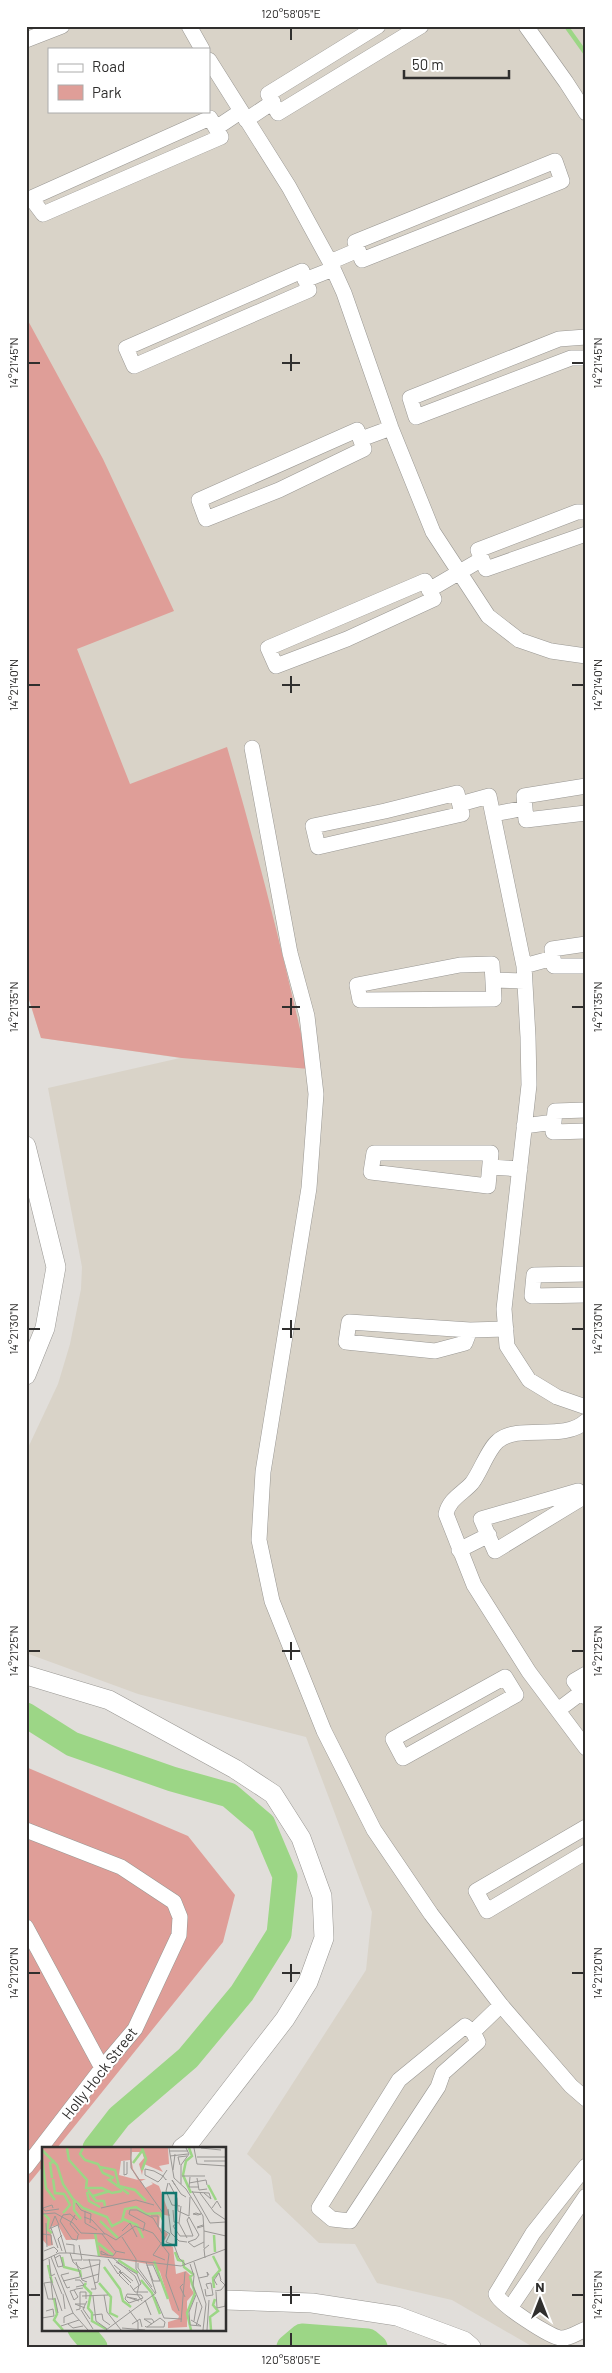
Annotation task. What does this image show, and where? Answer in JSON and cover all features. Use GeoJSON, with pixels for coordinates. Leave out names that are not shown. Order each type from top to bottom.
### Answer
{"type":"FeatureCollection","features":[{"type":"Feature","properties":{"kind":"street"},"geometry":{"type":"LineString","coordinates":[[26,40],[62,26]]}},
{"type":"Feature","properties":{"kind":"street"},"geometry":{"type":"LineString","coordinates":[[189,26],[201,48]]}},
{"type":"Feature","properties":{"kind":"street"},"geometry":{"type":"LineString","coordinates":[[378,26],[268,94],[278,113],[421,26]]}},
{"type":"Feature","properties":{"kind":"street"},"geometry":{"type":"LineString","coordinates":[[526,26],[586,113]]}},
{"type":"Feature","properties":{"kind":"street"},"geometry":{"type":"LineString","coordinates":[[210,62],[289,187],[331,265],[344,294],[389,422],[433,532],[488,616],[518,640],[551,651],[586,656]]}},
{"type":"Feature","properties":{"kind":"street"},"geometry":{"type":"LineString","coordinates":[[216,128],[273,102]]}},
{"type":"Feature","properties":{"kind":"street"},"geometry":{"type":"LineString","coordinates":[[210,118],[216,128],[222,137],[43,214],[31,198],[210,118]]}},
{"type":"Feature","properties":{"kind":"street"},"geometry":{"type":"LineString","coordinates":[[555,161],[562,181],[362,260],[358,250],[355,242],[555,161]]}},
{"type":"Feature","properties":{"kind":"street"},"geometry":{"type":"LineString","coordinates":[[305,280],[358,250]]}},
{"type":"Feature","properties":{"kind":"street"},"geometry":{"type":"LineString","coordinates":[[302,271],[305,280],[309,290],[134,366],[126,348],[302,271]]}},
{"type":"Feature","properties":{"kind":"street"},"geometry":{"type":"LineString","coordinates":[[586,337],[559,339],[410,398],[416,417],[571,358],[586,358]]}},
{"type":"Feature","properties":{"kind":"street"},"geometry":{"type":"LineString","coordinates":[[360,439],[413,409]]}},
{"type":"Feature","properties":{"kind":"street"},"geometry":{"type":"LineString","coordinates":[[357,430],[360,439],[364,449],[279,490],[206,519],[199,500],[357,430]]}},
{"type":"Feature","properties":{"kind":"street"},"geometry":{"type":"LineString","coordinates":[[586,512],[577,512],[478,550],[486,569],[586,534]]}},
{"type":"Feature","properties":{"kind":"street"},"geometry":{"type":"LineString","coordinates":[[430,590],[482,559]]}},
{"type":"Feature","properties":{"kind":"street"},"geometry":{"type":"LineString","coordinates":[[425,581],[430,590],[434,599],[347,640],[276,666],[268,648],[425,581]]}},
{"type":"Feature","properties":{"kind":"street"},"geometry":{"type":"LineString","coordinates":[[252,748],[290,953],[307,1016],[316,1094],[309,1188],[263,1472],[260,1540],[272,1601],[324,1731],[374,1830],[431,1914],[501,2005],[572,2086],[586,2099]]}},
{"type":"Feature","properties":{"kind":"street"},"geometry":{"type":"LineString","coordinates":[[586,786],[524,796],[526,820],[586,813]]}},
{"type":"Feature","properties":{"kind":"street"},"geometry":{"type":"LineString","coordinates":[[457,793],[460,804],[462,814],[318,846],[313,826],[457,793]]}},
{"type":"Feature","properties":{"kind":"street"},"geometry":{"type":"LineString","coordinates":[[460,804],[489,796],[524,973],[529,1085],[504,1309],[507,1346],[529,1380],[557,1397],[586,1407]]}},
{"type":"Feature","properties":{"kind":"street"},"geometry":{"type":"LineString","coordinates":[[494,814],[525,808]]}},
{"type":"Feature","properties":{"kind":"street"},"geometry":{"type":"LineString","coordinates":[[586,944],[552,949],[554,966],[586,966]]}},
{"type":"Feature","properties":{"kind":"street"},"geometry":{"type":"LineString","coordinates":[[493,980],[524,973],[553,958]]}},
{"type":"Feature","properties":{"kind":"street"},"geometry":{"type":"LineString","coordinates":[[460,964],[492,964],[493,980],[494,999],[360,1000],[357,985],[460,964]]}},
{"type":"Feature","properties":{"kind":"street"},"geometry":{"type":"LineString","coordinates":[[586,1110],[555,1111],[553,1132],[586,1131]]}},
{"type":"Feature","properties":{"kind":"street"},"geometry":{"type":"LineString","coordinates":[[524,1126],[554,1122]]}},
{"type":"Feature","properties":{"kind":"street"},"geometry":{"type":"LineString","coordinates":[[26,1146],[56,1267],[45,1328],[26,1375]]}},
{"type":"Feature","properties":{"kind":"street"},"geometry":{"type":"LineString","coordinates":[[374,1153],[490,1153],[490,1168],[488,1186],[371,1172],[374,1153]]}},
{"type":"Feature","properties":{"kind":"street"},"geometry":{"type":"LineString","coordinates":[[490,1168],[520,1169]]}},
{"type":"Feature","properties":{"kind":"street"},"geometry":{"type":"LineString","coordinates":[[586,1274],[534,1275],[532,1296],[586,1295]]}},
{"type":"Feature","properties":{"kind":"street"},"geometry":{"type":"LineString","coordinates":[[507,1283],[534,1285]]}},
{"type":"Feature","properties":{"kind":"street"},"geometry":{"type":"LineString","coordinates":[[470,1330],[465,1342],[435,1351],[346,1342],[349,1322],[470,1330],[506,1329]]}},
{"type":"Feature","properties":{"kind":"street"},"geometry":{"type":"LineString","coordinates":[[586,1421],[569,1430],[507,1436],[498,1441],[492,1447],[481,1472],[467,1489],[448,1504],[446,1514],[474,1585],[529,1672],[586,1748]]}},
{"type":"Feature","properties":{"kind":"street"},"geometry":{"type":"LineString","coordinates":[[578,1490],[582,1498],[495,1551],[489,1535],[481,1519],[578,1490]]}},
{"type":"Feature","properties":{"kind":"street"},"geometry":{"type":"LineString","coordinates":[[459,1550],[489,1535]]}},
{"type":"Feature","properties":{"kind":"street"},"geometry":{"type":"LineString","coordinates":[[510,1685],[529,1672]]}},
{"type":"Feature","properties":{"kind":"street"},"geometry":{"type":"LineString","coordinates":[[26,1674],[109,1700],[235,1770],[273,1794],[301,1838],[322,1896],[324,1938],[308,1982],[285,2019],[190,2142],[183,2147]]}},
{"type":"Feature","properties":{"kind":"street"},"geometry":{"type":"LineString","coordinates":[[558,1710],[584,1695],[574,1681],[586,1674]]}},
{"type":"Feature","properties":{"kind":"street"},"geometry":{"type":"LineString","coordinates":[[506,1677],[510,1685],[516,1695],[404,1758],[393,1739],[506,1677]]}},
{"type":"Feature","properties":{"kind":"street"},"geometry":{"type":"LineString","coordinates":[[586,1827],[476,1892],[487,1911],[586,1852]]}},
{"type":"Feature","properties":{"kind":"street","name":"Holly Hock Street"},"geometry":{"type":"LineString","coordinates":[[26,1830],[121,1867],[174,1902],[180,1917],[178,1935],[135,2029],[102,2068],[26,2167]]}},
{"type":"Feature","properties":{"kind":"street"},"geometry":{"type":"LineString","coordinates":[[26,1927],[102,2068]]}},
{"type":"Feature","properties":{"kind":"street"},"geometry":{"type":"LineString","coordinates":[[473,2032],[501,2005]]}},
{"type":"Feature","properties":{"kind":"street"},"geometry":{"type":"LineString","coordinates":[[465,2026],[473,2032],[478,2042],[443,2074],[438,2087],[350,2221],[332,2219],[319,2208],[399,2080],[465,2026]]}},
{"type":"Feature","properties":{"kind":"street"},"geometry":{"type":"LineString","coordinates":[[586,2166],[533,2233],[496,2294],[498,2299],[510,2308],[556,2337],[567,2337],[586,2329]]}},
{"type":"Feature","properties":{"kind":"street"},"geometry":{"type":"LineString","coordinates":[[510,2308],[586,2196]]}},
{"type":"Feature","properties":{"kind":"street"},"geometry":{"type":"LineString","coordinates":[[226,2300],[312,2303],[397,2316],[464,2341],[471,2347]]}},
{"type":"Feature","properties":{"kind":"shaded area"},"geometry":{"type":"Polygon","coordinates":[[[26,26],[586,26],[586,2339],[568,2347],[533,2347],[452,2300],[377,2283],[355,2244],[319,2243],[275,2201],[271,2176],[247,2154],[366,1970],[372,1912],[306,1737],[138,1694],[26,1653],[26,1452],[58,1384],[70,1344],[81,1289],[82,1267],[48,1088],[180,1058],[41,1038],[26,990],[26,26]]]}},
{"type":"Feature","properties":{"kind":"green space"},"geometry":{"type":"Polygon","coordinates":[[[26,317],[103,459],[174,611],[77,649],[130,784],[227,747],[271,907],[309,1069],[182,1058],[41,1038],[26,990],[26,317]]]}},
{"type":"Feature","properties":{"kind":"green space"},"geometry":{"type":"Polygon","coordinates":[[[26,1767],[188,1836],[235,1895],[223,1942],[58,2147],[42,2147],[42,2167],[26,2187],[26,1767]]]}},
{"type":"Feature","properties":{"kind":"waterway"},"geometry":{"type":"LineString","coordinates":[[566,26],[586,54]]}},
{"type":"Feature","properties":{"kind":"waterway"},"geometry":{"type":"LineString","coordinates":[[26,1715],[72,1744],[172,1779],[229,1795],[263,1824],[285,1876],[279,1934],[242,1993],[188,2058],[119,2117],[96,2147]]}},
{"type":"Feature","properties":{"kind":"waterway"},"geometry":{"type":"LineString","coordinates":[[81,2330],[95,2347]]}},
{"type":"Feature","properties":{"kind":"waterway"},"geometry":{"type":"LineString","coordinates":[[289,2347],[302,2336],[368,2341],[375,2347]]}}]}
